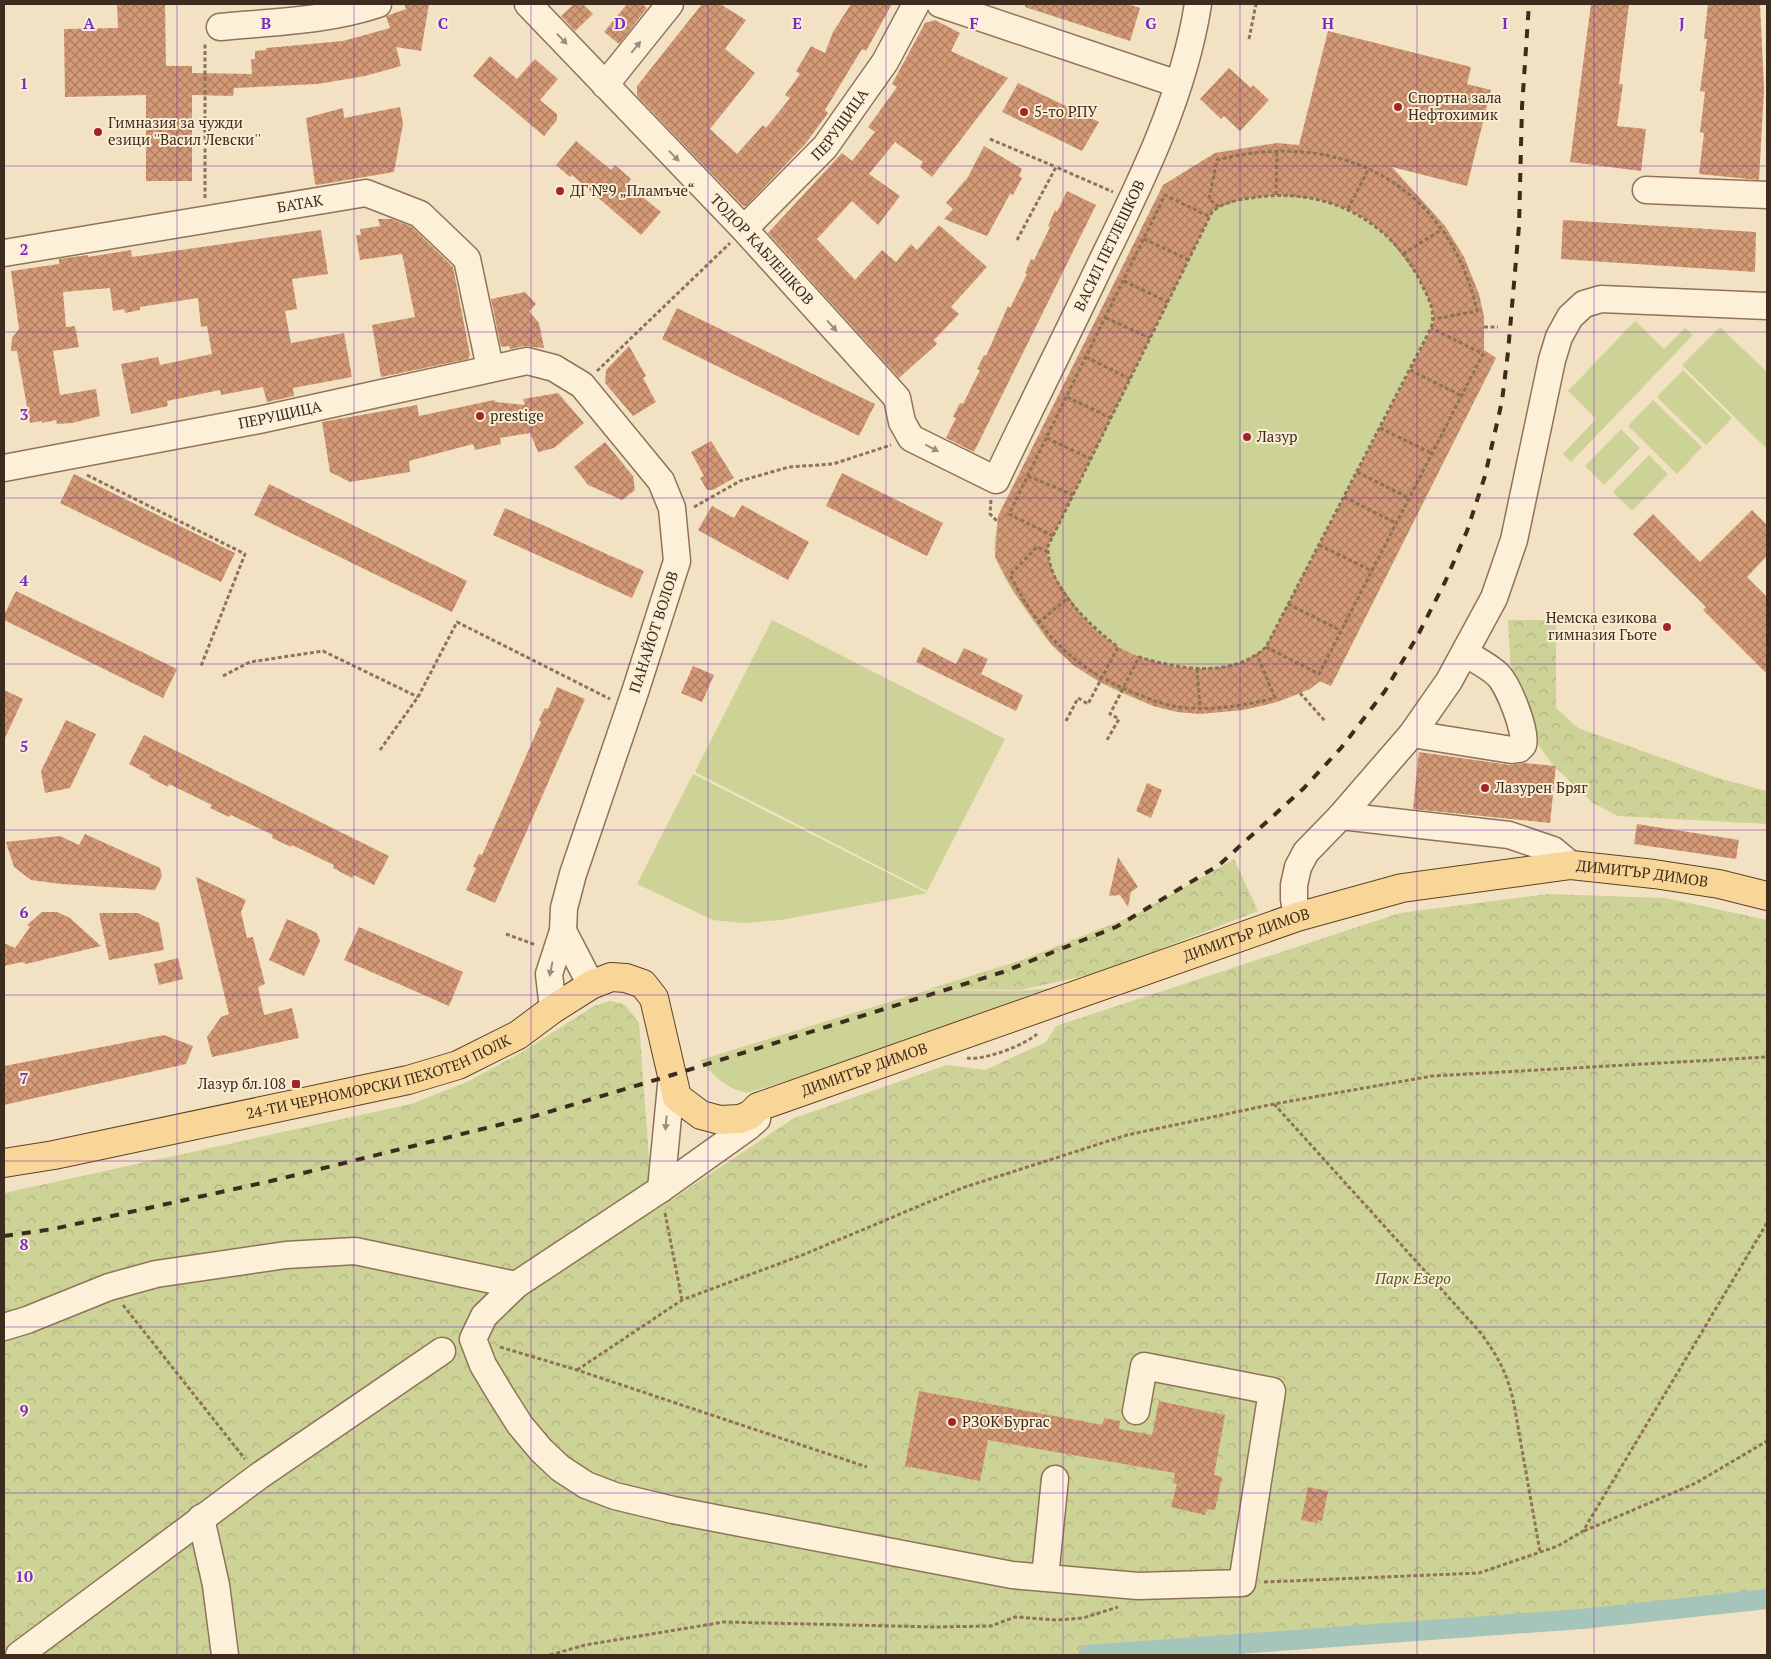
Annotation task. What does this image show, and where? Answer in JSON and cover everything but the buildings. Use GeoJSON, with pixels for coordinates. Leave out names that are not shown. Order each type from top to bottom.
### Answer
{"type":"FeatureCollection","features":[{"type":"Feature","properties":{"kind":"main road","name":"ДИМИТЪР ДИМОВ"},"geometry":{"type":"LineString","coordinates":[[758,1107],[1297,917],[1402,888],[1571,865],[1654,874],[1762,892]]}},
{"type":"Feature","properties":{"kind":"main road","name":"24-ТИ ЧЕРНОМОРСКИ ПЕХОТЕН ПОЛК"},"geometry":{"type":"LineString","coordinates":[[4,1163],[54,1155],[408,1080],[458,1065],[510,1039],[591,985],[611,977],[626,978],[643,984],[654,998],[672,1075]]}},
{"type":"Feature","properties":{"kind":"main road"},"geometry":{"type":"LineString","coordinates":[[672,1075],[699,1095],[711,1101],[726,1103],[745,1101],[758,1107]]}},
{"type":"Feature","properties":{"kind":"street"},"geometry":{"type":"LineString","coordinates":[[220,27],[314,18],[357,11],[378,4]]}},
{"type":"Feature","properties":{"kind":"street","name":"ТОДОР КАБЛЕШКОВ"},"geometry":{"type":"LineString","coordinates":[[528,4],[744,229],[897,398],[902,422],[911,438]]}},
{"type":"Feature","properties":{"kind":"street"},"geometry":{"type":"LineString","coordinates":[[605,85],[670,4]]}},
{"type":"Feature","properties":{"kind":"street","name":"ПЕРУЩИЦА"},"geometry":{"type":"LineString","coordinates":[[744,229],[825,147],[885,62],[916,4]]}},
{"type":"Feature","properties":{"kind":"street"},"geometry":{"type":"LineString","coordinates":[[940,4],[1178,84]]}},
{"type":"Feature","properties":{"kind":"street","name":"ВАСИЛ ПЕТЛЕШКОВ"},"geometry":{"type":"LineString","coordinates":[[911,438],[996,480],[1132,200],[1156,145],[1178,84],[1195,26],[1198,4]]}},
{"type":"Feature","properties":{"kind":"street"},"geometry":{"type":"LineString","coordinates":[[1646,190],[1767,196]]}},
{"type":"Feature","properties":{"kind":"street","name":"БАТАК"},"geometry":{"type":"LineString","coordinates":[[4,253],[366,193],[420,214],[467,259],[490,368]]}},
{"type":"Feature","properties":{"kind":"street"},"geometry":{"type":"LineString","coordinates":[[1297,917],[1294,899],[1298,867],[1306,852],[1341,816],[1412,734],[1465,653],[1494,598],[1511,550],[1552,360],[1570,317],[1584,304],[1601,300],[1767,306]]}},
{"type":"Feature","properties":{"kind":"street","name":"ПЕРУЩИЦА"},"geometry":{"type":"LineString","coordinates":[[4,468],[267,419],[527,361],[554,368]]}},
{"type":"Feature","properties":{"kind":"street","name":"ПАНАЙОТ ВОЛОВ"},"geometry":{"type":"LineString","coordinates":[[553,1009],[549,974],[559,942],[564,908],[573,874],[677,561],[672,508],[661,481],[582,385],[554,368]]}},
{"type":"Feature","properties":{"kind":"street"},"geometry":{"type":"LineString","coordinates":[[1412,734],[1512,750],[1519,749],[1523,744],[1524,731],[1505,684],[1493,670],[1465,653]]}},
{"type":"Feature","properties":{"kind":"street"},"geometry":{"type":"LineString","coordinates":[[1341,816],[1508,835],[1554,850],[1571,865]]}},
{"type":"Feature","properties":{"kind":"street"},"geometry":{"type":"LineString","coordinates":[[559,942],[591,985]]}},
{"type":"Feature","properties":{"kind":"street"},"geometry":{"type":"LineString","coordinates":[[661,1189],[672,1075]]}},
{"type":"Feature","properties":{"kind":"street"},"geometry":{"type":"LineString","coordinates":[[758,1107],[757,1119],[748,1127],[661,1189],[516,1285],[484,1316],[473,1339],[483,1364],[520,1425],[560,1468],[586,1485],[615,1496],[673,1510],[1012,1574],[1138,1586],[1242,1583],[1272,1390],[1144,1366],[1136,1411]]}},
{"type":"Feature","properties":{"kind":"street"},"geometry":{"type":"LineString","coordinates":[[4,1326],[27,1320],[109,1287],[156,1274],[286,1255],[355,1251],[516,1285]]}},
{"type":"Feature","properties":{"kind":"street"},"geometry":{"type":"LineString","coordinates":[[19,1655],[259,1476],[442,1351]]}},
{"type":"Feature","properties":{"kind":"street"},"geometry":{"type":"LineString","coordinates":[[1045,1577],[1055,1480]]}},
{"type":"Feature","properties":{"kind":"street"},"geometry":{"type":"LineString","coordinates":[[201,1518],[216,1585],[225,1655]]}},
{"type":"Feature","properties":{"kind":"path"},"geometry":{"type":"LineString","coordinates":[[1248,39],[1256,4]]}},
{"type":"Feature","properties":{"kind":"path"},"geometry":{"type":"LineString","coordinates":[[205,202],[205,28],[220,27]]}},
{"type":"Feature","properties":{"kind":"path"},"geometry":{"type":"LineString","coordinates":[[990,139],[1132,200]]}},
{"type":"Feature","properties":{"kind":"path"},"geometry":{"type":"LineString","coordinates":[[1276,195],[1277,150]]}},
{"type":"Feature","properties":{"kind":"path"},"geometry":{"type":"LineString","coordinates":[[1219,207],[1209,199],[1217,160],[1244,153],[1277,150],[1310,151],[1348,159],[1369,168],[1412,198],[1441,230],[1459,257],[1472,286],[1477,311],[1434,319]]}},
{"type":"Feature","properties":{"kind":"path"},"geometry":{"type":"LineString","coordinates":[[1018,240],[1056,167]]}},
{"type":"Feature","properties":{"kind":"path"},"geometry":{"type":"LineString","coordinates":[[1348,209],[1369,168]]}},
{"type":"Feature","properties":{"kind":"path"},"geometry":{"type":"LineString","coordinates":[[1053,536],[1009,514],[1144,239],[1166,195],[1210,217]]}},
{"type":"Feature","properties":{"kind":"path"},"geometry":{"type":"LineString","coordinates":[[1066,722],[1078,698],[1088,704],[1118,647],[1099,633],[1068,598],[1055,577],[1048,552],[1053,536],[1210,217],[1219,207],[1243,199],[1276,195],[1319,199],[1348,209],[1387,236],[1403,254],[1418,276],[1431,304],[1434,319],[1432,328],[1266,647],[1257,655],[1244,662],[1197,669],[1170,666],[1138,657],[1110,714],[1119,719],[1107,740]]}},
{"type":"Feature","properties":{"kind":"path"},"geometry":{"type":"LineString","coordinates":[[582,385],[744,229]]}},
{"type":"Feature","properties":{"kind":"path"},"geometry":{"type":"LineString","coordinates":[[1403,254],[1441,230]]}},
{"type":"Feature","properties":{"kind":"path"},"geometry":{"type":"LineString","coordinates":[[1144,239],[1189,260]]}},
{"type":"Feature","properties":{"kind":"path"},"geometry":{"type":"LineString","coordinates":[[1124,281],[1168,302]]}},
{"type":"Feature","properties":{"kind":"path"},"geometry":{"type":"LineString","coordinates":[[1106,318],[1150,338]]}},
{"type":"Feature","properties":{"kind":"path"},"geometry":{"type":"LineString","coordinates":[[1484,327],[1498,327]]}},
{"type":"Feature","properties":{"kind":"path"},"geometry":{"type":"LineString","coordinates":[[1266,647],[1319,674],[1483,354],[1432,328]]}},
{"type":"Feature","properties":{"kind":"path"},"geometry":{"type":"LineString","coordinates":[[1086,358],[1130,379]]}},
{"type":"Feature","properties":{"kind":"path"},"geometry":{"type":"LineString","coordinates":[[1410,370],[1462,396]]}},
{"type":"Feature","properties":{"kind":"path"},"geometry":{"type":"LineString","coordinates":[[1067,397],[1111,418]]}},
{"type":"Feature","properties":{"kind":"path"},"geometry":{"type":"LineString","coordinates":[[1380,428],[1433,454]]}},
{"type":"Feature","properties":{"kind":"path"},"geometry":{"type":"LineString","coordinates":[[674,526],[699,502],[740,481],[789,467],[833,464],[911,438]]}},
{"type":"Feature","properties":{"kind":"path"},"geometry":{"type":"LineString","coordinates":[[1047,438],[1091,459]]}},
{"type":"Feature","properties":{"kind":"path"},"geometry":{"type":"LineString","coordinates":[[81,472],[245,554],[201,666]]}},
{"type":"Feature","properties":{"kind":"path"},"geometry":{"type":"LineString","coordinates":[[1357,472],[1409,498]]}},
{"type":"Feature","properties":{"kind":"path"},"geometry":{"type":"LineString","coordinates":[[1028,476],[1073,496]]}},
{"type":"Feature","properties":{"kind":"path"},"geometry":{"type":"LineString","coordinates":[[1344,497],[1396,522]]}},
{"type":"Feature","properties":{"kind":"path"},"geometry":{"type":"LineString","coordinates":[[1319,545],[1372,570]]}},
{"type":"Feature","properties":{"kind":"path"},"geometry":{"type":"LineString","coordinates":[[1048,552],[1037,548],[1010,575],[1038,622],[1067,654],[1101,679],[1160,703],[1200,708],[1245,706],[1275,698],[1257,655]]}},
{"type":"Feature","properties":{"kind":"path"},"geometry":{"type":"LineString","coordinates":[[1038,622],[1068,598]]}},
{"type":"Feature","properties":{"kind":"path"},"geometry":{"type":"LineString","coordinates":[[1288,604],[1340,630]]}},
{"type":"Feature","properties":{"kind":"path"},"geometry":{"type":"LineString","coordinates":[[380,750],[418,697],[457,622],[629,709]]}},
{"type":"Feature","properties":{"kind":"path"},"geometry":{"type":"LineString","coordinates":[[223,676],[250,662],[323,651],[418,697]]}},
{"type":"Feature","properties":{"kind":"path"},"geometry":{"type":"LineString","coordinates":[[1197,669],[1200,708]]}},
{"type":"Feature","properties":{"kind":"path"},"geometry":{"type":"LineString","coordinates":[[1300,693],[1325,721]]}},
{"type":"Feature","properties":{"kind":"path"},"geometry":{"type":"LineString","coordinates":[[506,934],[559,942]]}},
{"type":"Feature","properties":{"kind":"path"},"geometry":{"type":"LineString","coordinates":[[960,1056],[977,1060],[1030,1040],[1042,1030]]}},
{"type":"Feature","properties":{"kind":"path"},"geometry":{"type":"LineString","coordinates":[[577,1370],[682,1300],[804,1254],[962,1188],[1127,1135],[1274,1104],[1432,1076],[1767,1057]]}},
{"type":"Feature","properties":{"kind":"path"},"geometry":{"type":"LineString","coordinates":[[1274,1104],[1480,1332],[1499,1357],[1511,1388],[1540,1552]]}},
{"type":"Feature","properties":{"kind":"path"},"geometry":{"type":"LineString","coordinates":[[661,1189],[682,1300]]}},
{"type":"Feature","properties":{"kind":"path"},"geometry":{"type":"LineString","coordinates":[[1583,1531],[1767,1223]]}},
{"type":"Feature","properties":{"kind":"path"},"geometry":{"type":"LineString","coordinates":[[109,1287],[259,1476]]}},
{"type":"Feature","properties":{"kind":"path"},"geometry":{"type":"LineString","coordinates":[[473,1339],[577,1370],[867,1467]]}},
{"type":"Feature","properties":{"kind":"path"},"geometry":{"type":"LineString","coordinates":[[1242,1583],[1479,1573],[1558,1546],[1583,1531],[1696,1483],[1767,1441]]}},
{"type":"Feature","properties":{"kind":"path"},"geometry":{"type":"LineString","coordinates":[[550,1655],[586,1645],[724,1622],[935,1627],[991,1626],[1015,1617],[1057,1620],[1083,1618],[1122,1606],[1138,1586]]}},
{"type":"Feature","properties":{"kind":"green space","name":"Лазур"},"geometry":{"type":"Polygon","coordinates":[[[1277,143],[1445,226],[1464,257],[1479,294],[1484,317],[1484,350],[1496,358],[1331,686],[1320,682],[1299,694],[1261,706],[1236,711],[1187,711],[1163,707],[1140,701],[1095,679],[1066,659],[1046,639],[1012,590],[998,564],[994,548],[998,517],[1163,186],[1215,153],[1277,143]]]}},
{"type":"Feature","properties":{"kind":"green space"},"geometry":{"type":"Polygon","coordinates":[[[1635,321],[1664,349],[1685,328],[1693,335],[1571,462],[1563,454],[1596,419],[1568,391],[1635,321]]]}},
{"type":"Feature","properties":{"kind":"green space"},"geometry":{"type":"Polygon","coordinates":[[[1720,327],[1767,372],[1766,448],[1682,365],[1720,327]]]}},
{"type":"Feature","properties":{"kind":"green space"},"geometry":{"type":"Polygon","coordinates":[[[1683,370],[1732,418],[1706,445],[1657,397],[1683,370]]]}},
{"type":"Feature","properties":{"kind":"green space"},"geometry":{"type":"Polygon","coordinates":[[[1653,400],[1702,447],[1677,474],[1628,426],[1653,400]]]}},
{"type":"Feature","properties":{"kind":"green space"},"geometry":{"type":"Polygon","coordinates":[[[1621,429],[1640,448],[1604,485],[1585,466],[1621,429]]]}},
{"type":"Feature","properties":{"kind":"green space"},"geometry":{"type":"Polygon","coordinates":[[[1649,455],[1668,474],[1632,511],[1613,492],[1649,455]]]}},
{"type":"Feature","properties":{"kind":"green space"},"geometry":{"type":"Polygon","coordinates":[[[772,620],[1005,739],[927,891],[695,772],[772,620]]]}},
{"type":"Feature","properties":{"kind":"green space"},"geometry":{"type":"Polygon","coordinates":[[[1508,620],[1556,620],[1556,708],[1578,728],[1718,778],[1767,791],[1767,824],[1618,816],[1593,803],[1552,764],[1523,723],[1512,689],[1508,620]]]}},
{"type":"Feature","properties":{"kind":"green space"},"geometry":{"type":"Polygon","coordinates":[[[693,774],[927,893],[781,920],[745,923],[713,920],[637,884],[693,774]]]}},
{"type":"Feature","properties":{"kind":"green space"},"geometry":{"type":"Polygon","coordinates":[[[1234,859],[1258,911],[1102,972],[1021,990],[929,989],[1022,960],[1135,915],[1234,859]]]}},
{"type":"Feature","properties":{"kind":"green space","name":"Парк Езеро"},"geometry":{"type":"Polygon","coordinates":[[[1547,894],[1666,898],[1767,920],[1767,1599],[1574,1620],[1144,1655],[4,1655],[4,1193],[411,1104],[467,1082],[522,1052],[594,1006],[610,1001],[624,1004],[639,1023],[653,1212],[794,1118],[947,1065],[985,1070],[1046,1042],[1056,1026],[1400,913],[1547,894]]]}},
{"type":"Feature","properties":{"kind":"green space"},"geometry":{"type":"Polygon","coordinates":[[[1104,983],[747,1093],[726,1084],[700,1060],[928,990],[1021,991],[1104,983]]]}},
{"type":"Feature","properties":{"kind":"waterway"},"geometry":{"type":"LineString","coordinates":[[1088,1655],[1582,1619],[1767,1599]]}},
{"type":"Feature","properties":{"kind":"railway"},"geometry":{"type":"LineString","coordinates":[[4,1236],[53,1229],[271,1181],[535,1116],[672,1075],[1003,972],[1116,927],[1219,865],[1304,788],[1341,748],[1385,691],[1418,635],[1445,582],[1467,531],[1485,476],[1502,401],[1508,352],[1519,226],[1522,107],[1529,4]]}},
{"type":"Feature","properties":{"kind":"place","name":"Спортна зала Нефтохимик"},"geometry":{"type":"Point","coordinates":[1398,107]}},
{"type":"Feature","properties":{"kind":"place","name":"5-то РПУ"},"geometry":{"type":"Point","coordinates":[1024,112]}},
{"type":"Feature","properties":{"kind":"place","name":"Гимназия за чужди езици ''Васил Левски''"},"geometry":{"type":"Point","coordinates":[98,132]}},
{"type":"Feature","properties":{"kind":"place","name":"ДГ №9 „Пламъче“"},"geometry":{"type":"Point","coordinates":[560,191]}},
{"type":"Feature","properties":{"kind":"place","name":"prestige"},"geometry":{"type":"Point","coordinates":[480,416]}},
{"type":"Feature","properties":{"kind":"place","name":"Лазур"},"geometry":{"type":"Point","coordinates":[1247,437]}},
{"type":"Feature","properties":{"kind":"place","name":"Немска езикова гимназия Гьоте"},"geometry":{"type":"Point","coordinates":[1667,627]}},
{"type":"Feature","properties":{"kind":"place","name":"Лазурен Бряг"},"geometry":{"type":"Point","coordinates":[1485,788]}},
{"type":"Feature","properties":{"kind":"place","name":"Лазур бл.108"},"geometry":{"type":"Point","coordinates":[296,1084]}},
{"type":"Feature","properties":{"kind":"place","name":"РЗОК Бургас"},"geometry":{"type":"Point","coordinates":[952,1422]}}]}
